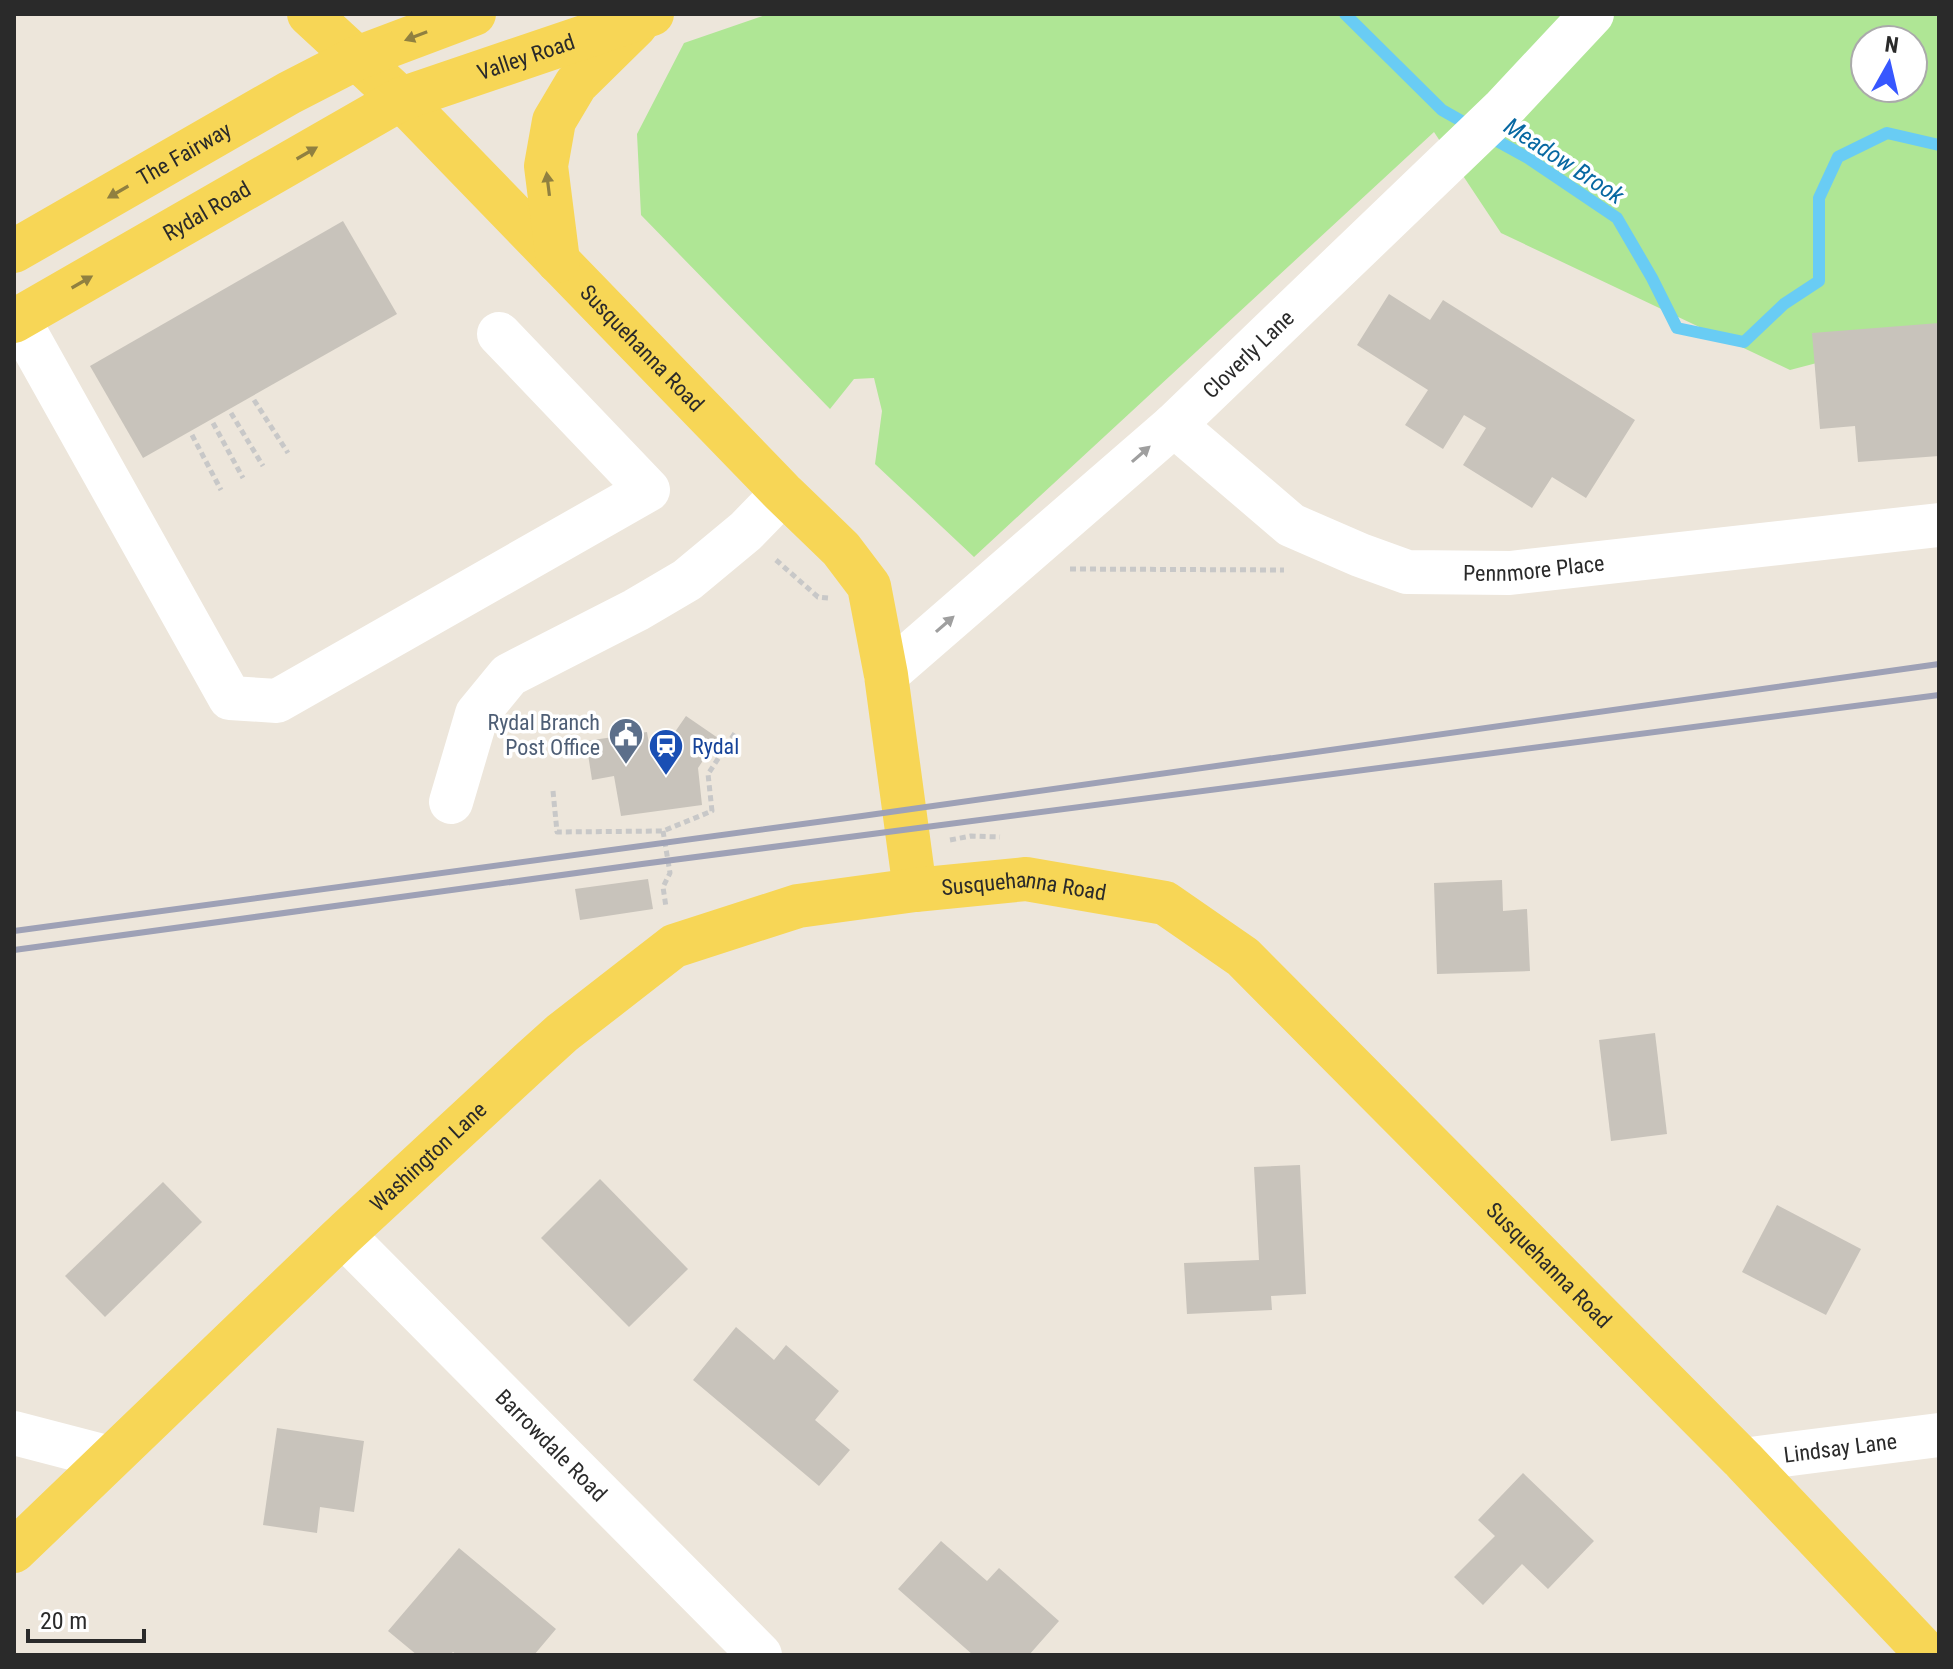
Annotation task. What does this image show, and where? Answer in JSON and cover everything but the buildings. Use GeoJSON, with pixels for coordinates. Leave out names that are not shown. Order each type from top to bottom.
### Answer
{"type":"FeatureCollection","features":[{"type":"Feature","properties":{"kind":"main road","name":"Susquehanna Road"},"geometry":{"type":"LineString","coordinates":[[309,14],[401,99],[841,549],[869,586],[886,675],[915,890],[1026,879],[1165,903],[1243,957],[1743,1460],[1928,1655]]}},
{"type":"Feature","properties":{"kind":"main road"},"geometry":{"type":"LineString","coordinates":[[357,58],[474,14]]}},
{"type":"Feature","properties":{"kind":"main road"},"geometry":{"type":"LineString","coordinates":[[558,261],[546,166],[554,121],[576,84],[648,15]]}},
{"type":"Feature","properties":{"kind":"main road","name":"Valley Road"},"geometry":{"type":"LineString","coordinates":[[401,99],[648,15]]}},
{"type":"Feature","properties":{"kind":"main road","name":"The Fairway"},"geometry":{"type":"LineString","coordinates":[[14,251],[289,93],[357,58]]}},
{"type":"Feature","properties":{"kind":"main road","name":"Rydal Road"},"geometry":{"type":"LineString","coordinates":[[16,320],[401,99]]}},
{"type":"Feature","properties":{"kind":"main road","name":"Washington Lane"},"geometry":{"type":"LineString","coordinates":[[14,1551],[343,1235],[562,1033],[674,946],[798,906],[915,890]]}},
{"type":"Feature","properties":{"kind":"street","name":"Cloverly Lane"},"geometry":{"type":"LineString","coordinates":[[886,675],[1174,425],[1504,108],[1592,14]]}},
{"type":"Feature","properties":{"kind":"street"},"geometry":{"type":"LineString","coordinates":[[16,320],[230,698],[277,701],[648,490],[499,334]]}},
{"type":"Feature","properties":{"kind":"street","name":"Pennmore Place"},"geometry":{"type":"LineString","coordinates":[[1174,425],[1291,525],[1407,572],[1510,573],[1939,525]]}},
{"type":"Feature","properties":{"kind":"street"},"geometry":{"type":"LineString","coordinates":[[451,802],[477,714],[509,675],[636,610],[687,580],[746,531],[783,493]]}},
{"type":"Feature","properties":{"kind":"street","name":"Barrowdale Road"},"geometry":{"type":"LineString","coordinates":[[343,1235],[760,1655]]}},
{"type":"Feature","properties":{"kind":"street"},"geometry":{"type":"LineString","coordinates":[[14,1433],[110,1458]]}},
{"type":"Feature","properties":{"kind":"street","name":"Lindsay Lane"},"geometry":{"type":"LineString","coordinates":[[1743,1460],[1939,1435]]}},
{"type":"Feature","properties":{"kind":"path"},"geometry":{"type":"LineString","coordinates":[[254,400],[288,453]]}},
{"type":"Feature","properties":{"kind":"path"},"geometry":{"type":"LineString","coordinates":[[231,413],[263,466]]}},
{"type":"Feature","properties":{"kind":"path"},"geometry":{"type":"LineString","coordinates":[[213,423],[243,478]]}},
{"type":"Feature","properties":{"kind":"path"},"geometry":{"type":"LineString","coordinates":[[192,435],[221,490]]}},
{"type":"Feature","properties":{"kind":"path"},"geometry":{"type":"LineString","coordinates":[[770,554],[818,597],[829,598]]}},
{"type":"Feature","properties":{"kind":"path"},"geometry":{"type":"LineString","coordinates":[[1065,569],[1295,570]]}},
{"type":"Feature","properties":{"kind":"path"},"geometry":{"type":"LineString","coordinates":[[553,791],[557,832],[663,831],[712,811],[708,774],[735,733]]}},
{"type":"Feature","properties":{"kind":"path"},"geometry":{"type":"LineString","coordinates":[[663,831],[670,873],[663,887]]}},
{"type":"Feature","properties":{"kind":"green space"},"geometry":{"type":"Polygon","coordinates":[[[768,14],[1939,14],[1939,331],[1790,370],[1501,233],[1434,132],[974,557],[875,464],[882,411],[874,378],[854,379],[830,409],[641,215],[637,134],[684,43],[768,14]]]}},
{"type":"Feature","properties":{"kind":"waterway","name":"Meadow Brook"},"geometry":{"type":"LineString","coordinates":[[1345,14],[1442,110],[1472,127]]}},
{"type":"Feature","properties":{"kind":"waterway","name":"Meadow Brook"},"geometry":{"type":"LineString","coordinates":[[1488,136],[1528,158],[1617,218],[1677,328],[1744,342],[1784,304],[1819,281],[1819,198],[1838,157],[1887,133],[1939,145]]}},
{"type":"Feature","properties":{"kind":"railway"},"geometry":{"type":"LineString","coordinates":[[14,931],[862,816],[1939,664]]}},
{"type":"Feature","properties":{"kind":"railway"},"geometry":{"type":"LineString","coordinates":[[14,950],[642,864],[1939,695]]}},
{"type":"Feature","properties":{"kind":"place","name":"Rydal Branch Post Office"},"geometry":{"type":"Point","coordinates":[626,766]}},
{"type":"Feature","properties":{"kind":"place","name":"Rydal"},"geometry":{"type":"Point","coordinates":[666,777]}}]}
